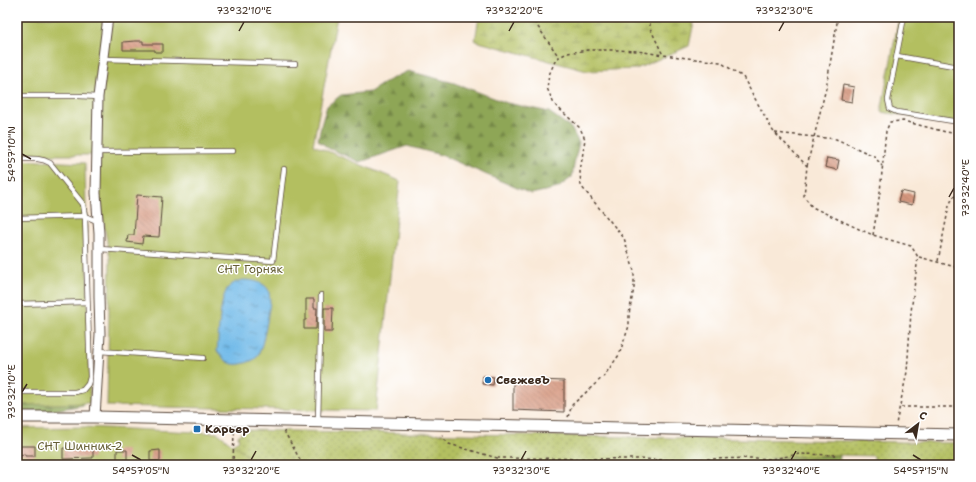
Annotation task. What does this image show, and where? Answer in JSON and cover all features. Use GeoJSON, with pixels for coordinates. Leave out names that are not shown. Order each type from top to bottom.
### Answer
{"type":"FeatureCollection","features":[{"type":"Feature","properties":{"kind":"street"},"geometry":{"type":"LineString","coordinates":[[95,417],[99,351],[100,249],[96,193],[98,97],[108,17]]}},
{"type":"Feature","properties":{"kind":"street"},"geometry":{"type":"LineString","coordinates":[[17,417],[278,420],[959,435]]}},
{"type":"Feature","properties":{"kind":"lane"},"geometry":{"type":"LineString","coordinates":[[904,17],[888,100],[890,109],[897,112],[959,122]]}},
{"type":"Feature","properties":{"kind":"lane"},"geometry":{"type":"LineString","coordinates":[[897,56],[959,67]]}},
{"type":"Feature","properties":{"kind":"lane"},"geometry":{"type":"LineString","coordinates":[[103,59],[295,64]]}},
{"type":"Feature","properties":{"kind":"lane"},"geometry":{"type":"LineString","coordinates":[[17,96],[98,97]]}},
{"type":"Feature","properties":{"kind":"lane"},"geometry":{"type":"LineString","coordinates":[[97,152],[233,151]]}},
{"type":"Feature","properties":{"kind":"lane"},"geometry":{"type":"LineString","coordinates":[[17,159],[44,160],[50,163],[83,204],[85,216],[90,376],[88,384],[83,390],[75,392],[17,392]]}},
{"type":"Feature","properties":{"kind":"lane"},"geometry":{"type":"LineString","coordinates":[[100,249],[273,261],[284,168]]}},
{"type":"Feature","properties":{"kind":"lane"},"geometry":{"type":"LineString","coordinates":[[17,218],[85,216],[99,222]]}},
{"type":"Feature","properties":{"kind":"lane"},"geometry":{"type":"LineString","coordinates":[[318,421],[321,295]]}},
{"type":"Feature","properties":{"kind":"lane"},"geometry":{"type":"LineString","coordinates":[[17,304],[87,302]]}},
{"type":"Feature","properties":{"kind":"lane"},"geometry":{"type":"LineString","coordinates":[[99,351],[203,358]]}},
{"type":"Feature","properties":{"kind":"path"},"geometry":{"type":"LineString","coordinates":[[531,17],[559,58]]}},
{"type":"Feature","properties":{"kind":"path"},"geometry":{"type":"LineString","coordinates":[[650,17],[650,28],[663,55]]}},
{"type":"Feature","properties":{"kind":"path"},"geometry":{"type":"LineString","coordinates":[[838,17],[826,88],[808,166],[804,196],[812,207],[873,235],[911,246],[918,257],[930,261],[938,261],[959,268]]}},
{"type":"Feature","properties":{"kind":"path"},"geometry":{"type":"LineString","coordinates":[[566,427],[568,414],[572,405],[604,376],[619,355],[629,326],[629,314],[634,288],[634,271],[624,238],[581,186],[580,172],[585,140],[580,128],[554,104],[547,88],[549,75],[556,59],[567,52],[588,50],[637,51],[720,62],[743,77],[775,133],[808,166]]}},
{"type":"Feature","properties":{"kind":"path"},"geometry":{"type":"LineString","coordinates":[[873,235],[880,192],[886,131],[890,122],[903,121],[959,134]]}},
{"type":"Feature","properties":{"kind":"path"},"geometry":{"type":"LineString","coordinates":[[775,133],[836,139],[874,156],[882,166]]}},
{"type":"Feature","properties":{"kind":"path"},"geometry":{"type":"LineString","coordinates":[[938,261],[948,206],[953,197],[959,195]]}},
{"type":"Feature","properties":{"kind":"path"},"geometry":{"type":"LineString","coordinates":[[894,434],[907,372],[911,312],[918,257]]}},
{"type":"Feature","properties":{"kind":"path"},"geometry":{"type":"LineString","coordinates":[[900,407],[959,407]]}},
{"type":"Feature","properties":{"kind":"path"},"geometry":{"type":"LineString","coordinates":[[233,465],[234,420]]}},
{"type":"Feature","properties":{"kind":"path"},"geometry":{"type":"LineString","coordinates":[[278,420],[302,465]]}},
{"type":"Feature","properties":{"kind":"path"},"geometry":{"type":"LineString","coordinates":[[441,424],[444,439],[449,444],[497,458],[666,460],[771,459],[800,454],[835,455]]}},
{"type":"Feature","properties":{"kind":"path"},"geometry":{"type":"LineString","coordinates":[[497,458],[501,465]]}},
{"type":"Feature","properties":{"kind":"path"},"geometry":{"type":"LineString","coordinates":[[545,458],[551,465]]}},
{"type":"Feature","properties":{"kind":"green space","name":"СНТ Горняк"},"geometry":{"type":"Polygon","coordinates":[[[17,17],[337,17],[313,145],[400,181],[376,411],[107,406],[110,259],[92,155],[17,155],[17,17]]]}},
{"type":"Feature","properties":{"kind":"green space"},"geometry":{"type":"Polygon","coordinates":[[[479,17],[695,17],[689,46],[636,69],[587,71],[475,41],[479,17]]]}},
{"type":"Feature","properties":{"kind":"green space"},"geometry":{"type":"Polygon","coordinates":[[[899,17],[959,17],[959,124],[881,112],[899,17]]]}},
{"type":"Feature","properties":{"kind":"green space"},"geometry":{"type":"Polygon","coordinates":[[[408,71],[454,83],[507,103],[549,112],[571,128],[579,143],[572,177],[558,188],[531,194],[441,155],[407,146],[360,162],[328,148],[318,140],[327,106],[341,95],[370,92],[387,81],[408,71]]]}},
{"type":"Feature","properties":{"kind":"green space"},"geometry":{"type":"Polygon","coordinates":[[[17,160],[85,163],[90,403],[17,405],[17,160]]]}},
{"type":"Feature","properties":{"kind":"green space"},"geometry":{"type":"Polygon","coordinates":[[[17,396],[84,401],[83,405],[45,412],[17,412],[17,396]]]}},
{"type":"Feature","properties":{"kind":"green space","name":"СНТ Шинник-2"},"geometry":{"type":"Polygon","coordinates":[[[84,427],[218,433],[259,465],[17,465],[17,428],[84,427]]]}},
{"type":"Feature","properties":{"kind":"green space"},"geometry":{"type":"Polygon","coordinates":[[[243,430],[959,443],[959,465],[874,465],[874,456],[840,455],[772,458],[770,465],[226,465],[222,449],[239,440],[238,436],[243,430]]]}},
{"type":"Feature","properties":{"kind":"green space"},"geometry":{"type":"Polygon","coordinates":[[[839,455],[839,465],[770,465],[771,459],[839,455]]]}},
{"type":"Feature","properties":{"kind":"water"},"geometry":{"type":"Polygon","coordinates":[[[249,280],[266,286],[270,301],[265,331],[259,354],[251,361],[240,364],[232,364],[226,361],[217,351],[222,302],[227,289],[234,283],[249,280]]]}},
{"type":"Feature","properties":{"kind":"building"},"geometry":{"type":"Polygon","coordinates":[[[143,41],[143,44],[163,44],[163,52],[155,52],[155,50],[123,50],[123,42],[143,41]]]}},
{"type":"Feature","properties":{"kind":"building"},"geometry":{"type":"Polygon","coordinates":[[[843,85],[854,87],[852,102],[841,100],[843,85]]]}},
{"type":"Feature","properties":{"kind":"building"},"geometry":{"type":"Polygon","coordinates":[[[827,158],[839,160],[837,170],[825,167],[827,158]]]}},
{"type":"Feature","properties":{"kind":"building"},"geometry":{"type":"Polygon","coordinates":[[[901,191],[914,194],[912,205],[898,202],[901,191]]]}},
{"type":"Feature","properties":{"kind":"building"},"geometry":{"type":"Polygon","coordinates":[[[137,195],[162,197],[159,237],[143,236],[142,244],[127,242],[128,235],[134,235],[137,195]]]}},
{"type":"Feature","properties":{"kind":"building"},"geometry":{"type":"Polygon","coordinates":[[[306,299],[314,299],[314,308],[317,308],[316,329],[304,329],[304,320],[306,320],[306,299]]]}},
{"type":"Feature","properties":{"kind":"building"},"geometry":{"type":"Polygon","coordinates":[[[324,308],[333,308],[332,332],[324,332],[324,308]]]}},
{"type":"Feature","properties":{"kind":"building","name":"СвежевЪ"},"geometry":{"type":"Polygon","coordinates":[[[483,376],[494,377],[493,385],[482,384],[483,376]]]}},
{"type":"Feature","properties":{"kind":"building"},"geometry":{"type":"Polygon","coordinates":[[[513,379],[564,381],[564,412],[513,410],[513,379]]]}},
{"type":"Feature","properties":{"kind":"building"},"geometry":{"type":"Polygon","coordinates":[[[17,446],[35,446],[35,456],[25,456],[25,454],[17,455],[17,446]]]}},
{"type":"Feature","properties":{"kind":"building"},"geometry":{"type":"Polygon","coordinates":[[[63,448],[93,448],[93,458],[63,459],[63,448]]]}},
{"type":"Feature","properties":{"kind":"building"},"geometry":{"type":"Polygon","coordinates":[[[117,450],[127,450],[127,460],[117,460],[117,450]]]}},
{"type":"Feature","properties":{"kind":"building"},"geometry":{"type":"Polygon","coordinates":[[[160,450],[160,461],[150,461],[150,451],[160,450]]]}},
{"type":"Feature","properties":{"kind":"place","name":"СвежевЪ"},"geometry":{"type":"Point","coordinates":[488,380]}},
{"type":"Feature","properties":{"kind":"place","name":"Карьер"},"geometry":{"type":"Point","coordinates":[197,429]}}]}
